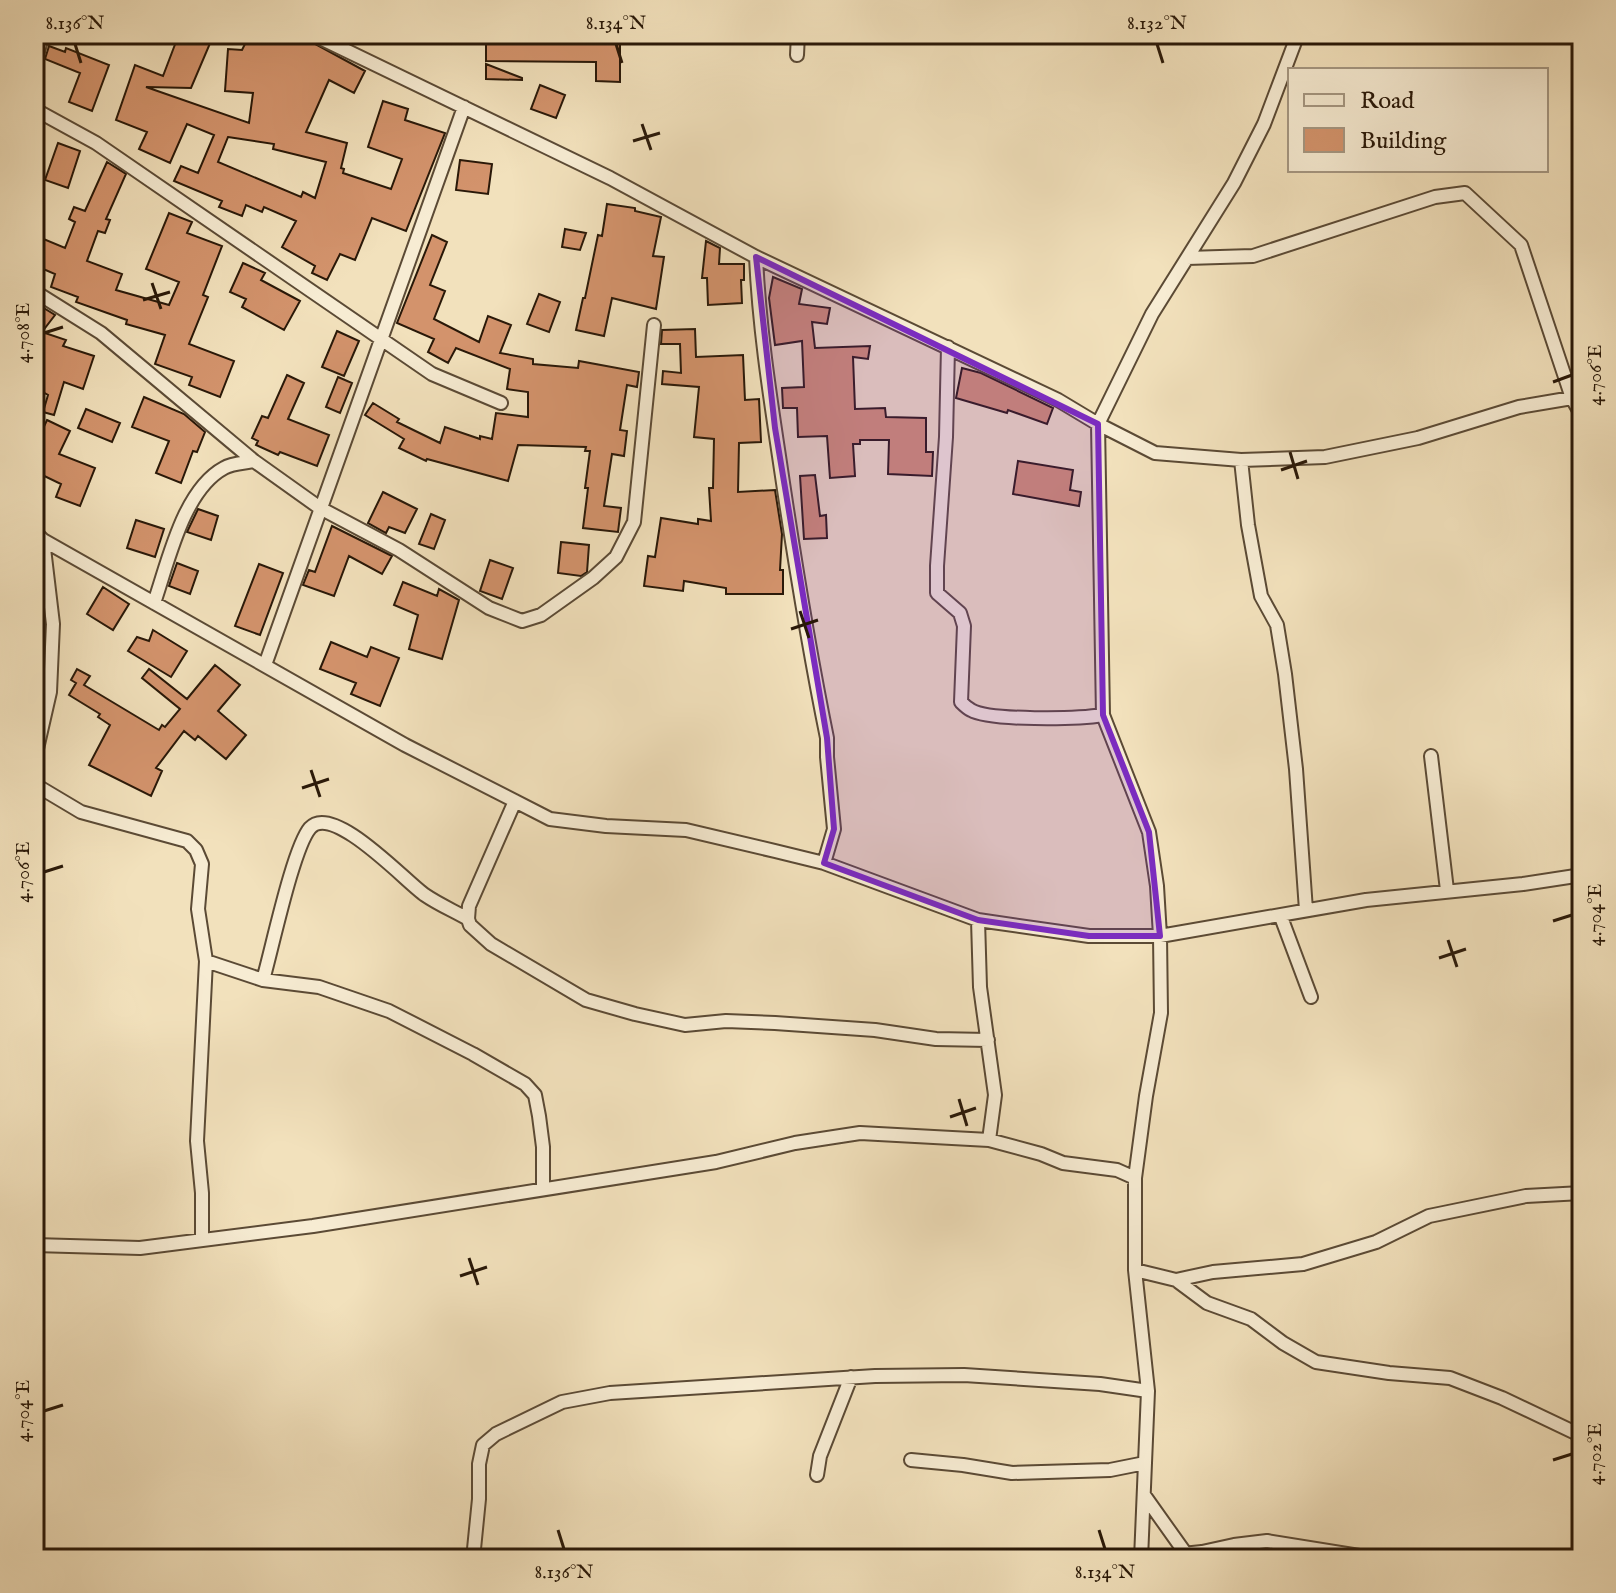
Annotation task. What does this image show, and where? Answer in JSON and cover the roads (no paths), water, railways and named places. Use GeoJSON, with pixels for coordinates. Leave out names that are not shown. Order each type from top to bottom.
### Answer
{"type":"FeatureCollection","features":[{"type":"Feature","properties":{"kind":"street"},"geometry":{"type":"LineString","coordinates":[[34,65],[43,34]]}},
{"type":"Feature","properties":{"kind":"street"},"geometry":{"type":"LineString","coordinates":[[312,34],[610,178],[756,257],[1058,400],[1155,453],[1241,460],[1325,457],[1418,438],[1519,407],[1572,398]]}},
{"type":"Feature","properties":{"kind":"street"},"geometry":{"type":"LineString","coordinates":[[797,55],[798,34]]}},
{"type":"Feature","properties":{"kind":"street"},"geometry":{"type":"LineString","coordinates":[[1298,34],[1264,124],[1234,183],[1152,314],[1098,424],[1103,715],[1149,832],[1160,936],[1161,1013],[1135,1178],[1135,1270],[1148,1391],[1138,1558],[1267,1541],[1378,1559]]}},
{"type":"Feature","properties":{"kind":"street"},"geometry":{"type":"LineString","coordinates":[[265,665],[464,107]]}},
{"type":"Feature","properties":{"kind":"street"},"geometry":{"type":"LineString","coordinates":[[34,109],[96,143],[432,374],[501,403]]}},
{"type":"Feature","properties":{"kind":"street"},"geometry":{"type":"LineString","coordinates":[[1187,258],[1253,256],[1435,197],[1465,193],[1521,245],[1572,398],[1582,416]]}},
{"type":"Feature","properties":{"kind":"street"},"geometry":{"type":"LineString","coordinates":[[756,257],[758,294],[783,483],[804,624],[827,738],[834,829],[824,863]]}},
{"type":"Feature","properties":{"kind":"street"},"geometry":{"type":"LineString","coordinates":[[34,291],[101,333],[254,461],[320,508],[380,539],[489,608],[522,621],[541,615],[593,578],[616,557],[634,522],[654,325]]}},
{"type":"Feature","properties":{"kind":"street"},"geometry":{"type":"LineString","coordinates":[[948,347],[937,593],[960,613],[964,626],[961,702],[972,711],[995,714],[1080,719],[1103,715]]}},
{"type":"Feature","properties":{"kind":"street"},"geometry":{"type":"LineString","coordinates":[[1241,460],[1248,525],[1261,596],[1277,625],[1285,674],[1296,769],[1306,910]]}},
{"type":"Feature","properties":{"kind":"street"},"geometry":{"type":"LineString","coordinates":[[154,603],[180,523],[195,498],[224,467],[254,461]]}},
{"type":"Feature","properties":{"kind":"street"},"geometry":{"type":"LineString","coordinates":[[39,536],[405,745],[550,819],[606,826],[686,830],[824,863],[978,920],[1089,936],[1160,936],[1281,917],[1306,910],[1582,875]]}},
{"type":"Feature","properties":{"kind":"street"},"geometry":{"type":"LineString","coordinates":[[34,762],[50,692],[53,624],[39,536]]}},
{"type":"Feature","properties":{"kind":"street"},"geometry":{"type":"LineString","coordinates":[[34,689],[50,692]]}},
{"type":"Feature","properties":{"kind":"street"},"geometry":{"type":"LineString","coordinates":[[1431,756],[1447,890]]}},
{"type":"Feature","properties":{"kind":"street"},"geometry":{"type":"LineString","coordinates":[[34,784],[81,812],[187,841],[196,850],[202,864],[198,909],[206,961],[197,1126],[202,1238]]}},
{"type":"Feature","properties":{"kind":"street"},"geometry":{"type":"LineString","coordinates":[[515,801],[469,906],[470,925],[491,944],[586,1000],[685,1025],[726,1021],[775,1023],[875,1030],[936,1039],[988,1040]]}},
{"type":"Feature","properties":{"kind":"street"},"geometry":{"type":"LineString","coordinates":[[263,980],[300,848],[311,827],[318,823],[344,831],[378,852],[424,895],[468,919]]}},
{"type":"Feature","properties":{"kind":"street"},"geometry":{"type":"LineString","coordinates":[[1281,917],[1311,997]]}},
{"type":"Feature","properties":{"kind":"street"},"geometry":{"type":"LineString","coordinates":[[978,920],[980,987],[995,1095],[989,1140]]}},
{"type":"Feature","properties":{"kind":"street"},"geometry":{"type":"LineString","coordinates":[[206,961],[263,980],[319,987],[389,1011],[525,1084],[535,1095],[539,1116],[543,1188]]}},
{"type":"Feature","properties":{"kind":"street"},"geometry":{"type":"LineString","coordinates":[[34,1245],[140,1248],[313,1226],[716,1162],[795,1143],[860,1133],[989,1140],[1063,1163],[1117,1170],[1135,1178]]}},
{"type":"Feature","properties":{"kind":"street"},"geometry":{"type":"LineString","coordinates":[[1176,1280],[1213,1272],[1303,1264],[1376,1242],[1429,1216],[1526,1196],[1582,1193]]}},
{"type":"Feature","properties":{"kind":"street"},"geometry":{"type":"LineString","coordinates":[[1135,1270],[1176,1280],[1207,1303],[1251,1319],[1316,1362],[1450,1378],[1502,1398],[1582,1436]]}},
{"type":"Feature","properties":{"kind":"street"},"geometry":{"type":"LineString","coordinates":[[473,1559],[483,1445],[496,1434],[562,1402],[610,1393],[851,1377],[964,1375],[1100,1384],[1148,1391]]}},
{"type":"Feature","properties":{"kind":"street"},"geometry":{"type":"LineString","coordinates":[[817,1475],[820,1456],[851,1377]]}},
{"type":"Feature","properties":{"kind":"street"},"geometry":{"type":"LineString","coordinates":[[911,1460],[1012,1473],[1110,1470],[1145,1463]]}},
{"type":"Feature","properties":{"kind":"street"},"geometry":{"type":"LineString","coordinates":[[1144,1495],[1186,1554]]}}]}
